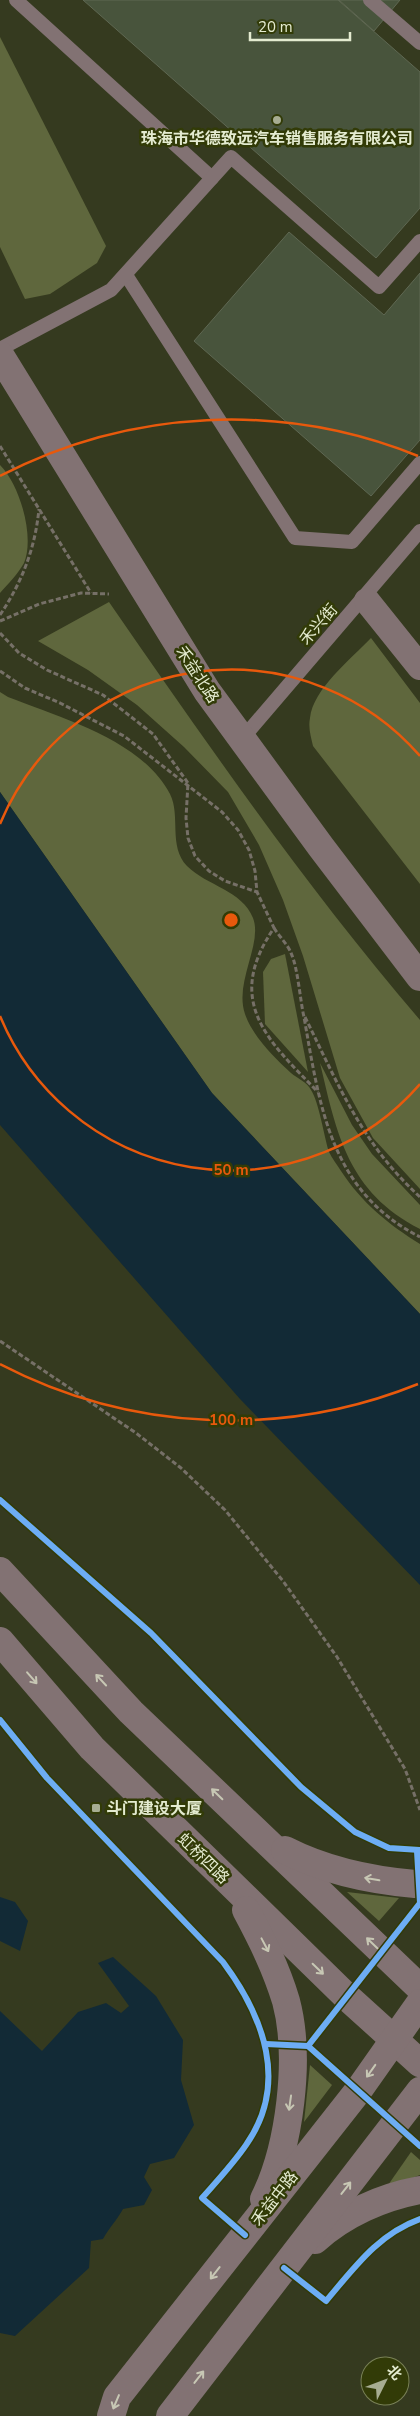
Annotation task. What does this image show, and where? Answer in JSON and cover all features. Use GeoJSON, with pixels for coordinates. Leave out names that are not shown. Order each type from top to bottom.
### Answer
{"type":"FeatureCollection","features":[{"type":"Feature","properties":{"kind":"street","name":"禾益北路"},"geometry":{"type":"LineString","coordinates":[[0,355],[207,691],[320,847],[420,977]]}},
{"type":"Feature","properties":{"kind":"street"},"geometry":{"type":"LineString","coordinates":[[367,600],[420,667]]}},
{"type":"Feature","properties":{"kind":"street"},"geometry":{"type":"LineString","coordinates":[[0,1571],[131,1712],[420,1988]]}},
{"type":"Feature","properties":{"kind":"street","name":"虹桥四路"},"geometry":{"type":"LineString","coordinates":[[0,1641],[92,1748],[346,1996],[420,2063]]}},
{"type":"Feature","properties":{"kind":"street"},"geometry":{"type":"LineString","coordinates":[[247,1823],[286,1851],[328,1868],[372,1880],[420,1883]]}},
{"type":"Feature","properties":{"kind":"street"},"geometry":{"type":"LineString","coordinates":[[208,1862],[246,1909],[270,1956],[286,2002],[293,2050],[291,2100],[282,2146],[267,2193],[245,2235]]}},
{"type":"Feature","properties":{"kind":"street","name":"禾益中路"},"geometry":{"type":"LineString","coordinates":[[111,2416],[117,2397],[358,2091],[420,2003]]}},
{"type":"Feature","properties":{"kind":"street"},"geometry":{"type":"LineString","coordinates":[[170,2416],[420,2091]]}},
{"type":"Feature","properties":{"kind":"street"},"geometry":{"type":"LineString","coordinates":[[284,2268],[326,2230],[370,2204],[420,2190]]}},
{"type":"Feature","properties":{"kind":"lane"},"geometry":{"type":"LineString","coordinates":[[16,0],[212,178]]}},
{"type":"Feature","properties":{"kind":"lane"},"geometry":{"type":"LineString","coordinates":[[370,0],[420,43]]}},
{"type":"Feature","properties":{"kind":"lane"},"geometry":{"type":"LineString","coordinates":[[0,349],[112,290],[231,157],[379,287],[420,241]]}},
{"type":"Feature","properties":{"kind":"lane"},"geometry":{"type":"LineString","coordinates":[[126,275],[295,538],[352,542],[420,463]]}},
{"type":"Feature","properties":{"kind":"lane","name":"禾兴街"},"geometry":{"type":"LineString","coordinates":[[242,739],[420,531]]}},
{"type":"Feature","properties":{"kind":"path"},"geometry":{"type":"LineString","coordinates":[[0,446],[91,593]]}},
{"type":"Feature","properties":{"kind":"path"},"geometry":{"type":"LineString","coordinates":[[0,615],[25,570],[36,536],[39,508]]}},
{"type":"Feature","properties":{"kind":"path"},"geometry":{"type":"LineString","coordinates":[[0,621],[39,604],[81,593],[114,594]]}},
{"type":"Feature","properties":{"kind":"path"},"geometry":{"type":"LineString","coordinates":[[0,633],[19,653],[47,670],[103,695],[154,734],[188,783],[186,818],[188,838],[196,856],[209,871],[226,881],[258,892]]}},
{"type":"Feature","properties":{"kind":"path"},"geometry":{"type":"LineString","coordinates":[[0,671],[25,688],[60,703],[124,736],[188,783],[222,812],[238,830],[249,850],[258,892],[274,928],[292,953],[318,1092],[335,1147],[348,1172],[364,1196],[384,1214],[420,1236]]}},
{"type":"Feature","properties":{"kind":"path"},"geometry":{"type":"LineString","coordinates":[[274,928],[261,946],[254,969],[251,996],[259,1024],[277,1050],[318,1092]]}},
{"type":"Feature","properties":{"kind":"path"},"geometry":{"type":"LineString","coordinates":[[303,1012],[345,1100],[369,1141],[400,1179],[420,1197]]}},
{"type":"Feature","properties":{"kind":"path"},"geometry":{"type":"LineString","coordinates":[[0,1341],[136,1432],[181,1468],[225,1510],[283,1581],[337,1657],[405,1769],[420,1810]]}},
{"type":"Feature","properties":{"kind":"green space"},"geometry":{"type":"Polygon","coordinates":[[[0,37],[106,246],[97,263],[50,294],[25,299],[0,247],[0,37]]]}},
{"type":"Feature","properties":{"kind":"green space"},"geometry":{"type":"Polygon","coordinates":[[[0,465],[14,485],[19,498],[27,526],[28,540],[24,563],[0,593],[0,465]]]}},
{"type":"Feature","properties":{"kind":"green space"},"geometry":{"type":"Polygon","coordinates":[[[109,602],[259,815],[378,970],[420,1020],[420,1189],[373,1138],[340,1078],[303,956],[283,900],[259,845],[228,792],[184,747],[137,705],[88,670],[38,641],[109,602]]]}},
{"type":"Feature","properties":{"kind":"green space"},"geometry":{"type":"Polygon","coordinates":[[[371,638],[420,703],[420,884],[313,746],[311,736],[310,718],[318,696],[334,675],[371,638]]]}},
{"type":"Feature","properties":{"kind":"green space"},"geometry":{"type":"Polygon","coordinates":[[[0,692],[8,697],[98,733],[140,759],[157,775],[170,794],[175,812],[176,840],[181,858],[195,873],[233,895],[248,909],[253,918],[255,928],[243,989],[245,1014],[253,1031],[271,1053],[291,1073],[310,1087],[314,1095],[329,1152],[349,1183],[376,1212],[420,1244],[420,1314],[212,1093],[0,792],[0,692]]]}},
{"type":"Feature","properties":{"kind":"green space"},"geometry":{"type":"Polygon","coordinates":[[[285,954],[308,1072],[265,1024],[263,972],[271,959],[285,954]]]}},
{"type":"Feature","properties":{"kind":"green space"},"geometry":{"type":"Polygon","coordinates":[[[320,1063],[352,1125],[372,1154],[420,1205],[420,1229],[396,1214],[376,1198],[361,1179],[349,1159],[340,1137],[320,1063]]]}},
{"type":"Feature","properties":{"kind":"green space"},"geometry":{"type":"Polygon","coordinates":[[[347,1892],[399,1898],[379,1921],[347,1892]]]}},
{"type":"Feature","properties":{"kind":"green space"},"geometry":{"type":"Polygon","coordinates":[[[310,2065],[332,2085],[304,2122],[310,2065]]]}},
{"type":"Feature","properties":{"kind":"green space"},"geometry":{"type":"Polygon","coordinates":[[[411,2152],[420,2160],[420,2175],[386,2188],[411,2152]]]}},
{"type":"Feature","properties":{"kind":"water"},"geometry":{"type":"Polygon","coordinates":[[[0,792],[212,1093],[420,1314],[420,1585],[240,1399],[0,1125],[0,792]]]}},
{"type":"Feature","properties":{"kind":"water"},"geometry":{"type":"Polygon","coordinates":[[[0,1897],[15,1902],[28,1921],[20,1951],[0,1941],[0,1897]]]}},
{"type":"Feature","properties":{"kind":"water"},"geometry":{"type":"Polygon","coordinates":[[[113,1957],[156,1996],[183,2040],[181,2080],[194,2125],[174,2158],[150,2164],[144,2177],[152,2190],[144,2205],[123,2209],[103,2239],[91,2241],[89,2268],[15,2336],[0,2333],[0,2011],[42,2051],[78,2012],[106,2003],[121,2013],[129,2006],[98,1963],[113,1957]]]}},
{"type":"Feature","properties":{"kind":"building"},"geometry":{"type":"Polygon","coordinates":[[[83,0],[338,0],[420,72],[420,208],[376,258],[83,0]]]}},
{"type":"Feature","properties":{"kind":"building"},"geometry":{"type":"Polygon","coordinates":[[[339,0],[400,0],[374,31],[339,0]]]}},
{"type":"Feature","properties":{"kind":"building"},"geometry":{"type":"Polygon","coordinates":[[[289,232],[384,315],[420,273],[420,440],[371,496],[194,341],[289,232]]]}},
{"type":"Feature","properties":{"kind":"cycle path"},"geometry":{"type":"LineString","coordinates":[[0,1500],[151,1633],[301,1787],[355,1832],[389,1848],[420,1850]]}},
{"type":"Feature","properties":{"kind":"cycle path"},"geometry":{"type":"LineString","coordinates":[[0,1720],[47,1778],[223,1962],[238,1983],[250,2005],[260,2028],[266,2051],[268,2075],[266,2098],[259,2122],[246,2145],[202,2198],[245,2235]]}},
{"type":"Feature","properties":{"kind":"cycle path"},"geometry":{"type":"LineString","coordinates":[[308,2046],[420,1903],[417,1851]]}},
{"type":"Feature","properties":{"kind":"cycle path"},"geometry":{"type":"LineString","coordinates":[[266,2044],[308,2046],[420,2146]]}},
{"type":"Feature","properties":{"kind":"cycle path"},"geometry":{"type":"LineString","coordinates":[[284,2268],[326,2301],[379,2243],[405,2225],[420,2219]]}},
{"type":"Feature","properties":{"kind":"place","name":"珠海市华德致远汽车销售服务有限公司"},"geometry":{"type":"Point","coordinates":[277,120]}},
{"type":"Feature","properties":{"kind":"place","name":"斗门建设大厦"},"geometry":{"type":"Point","coordinates":[96,1808]}}]}
